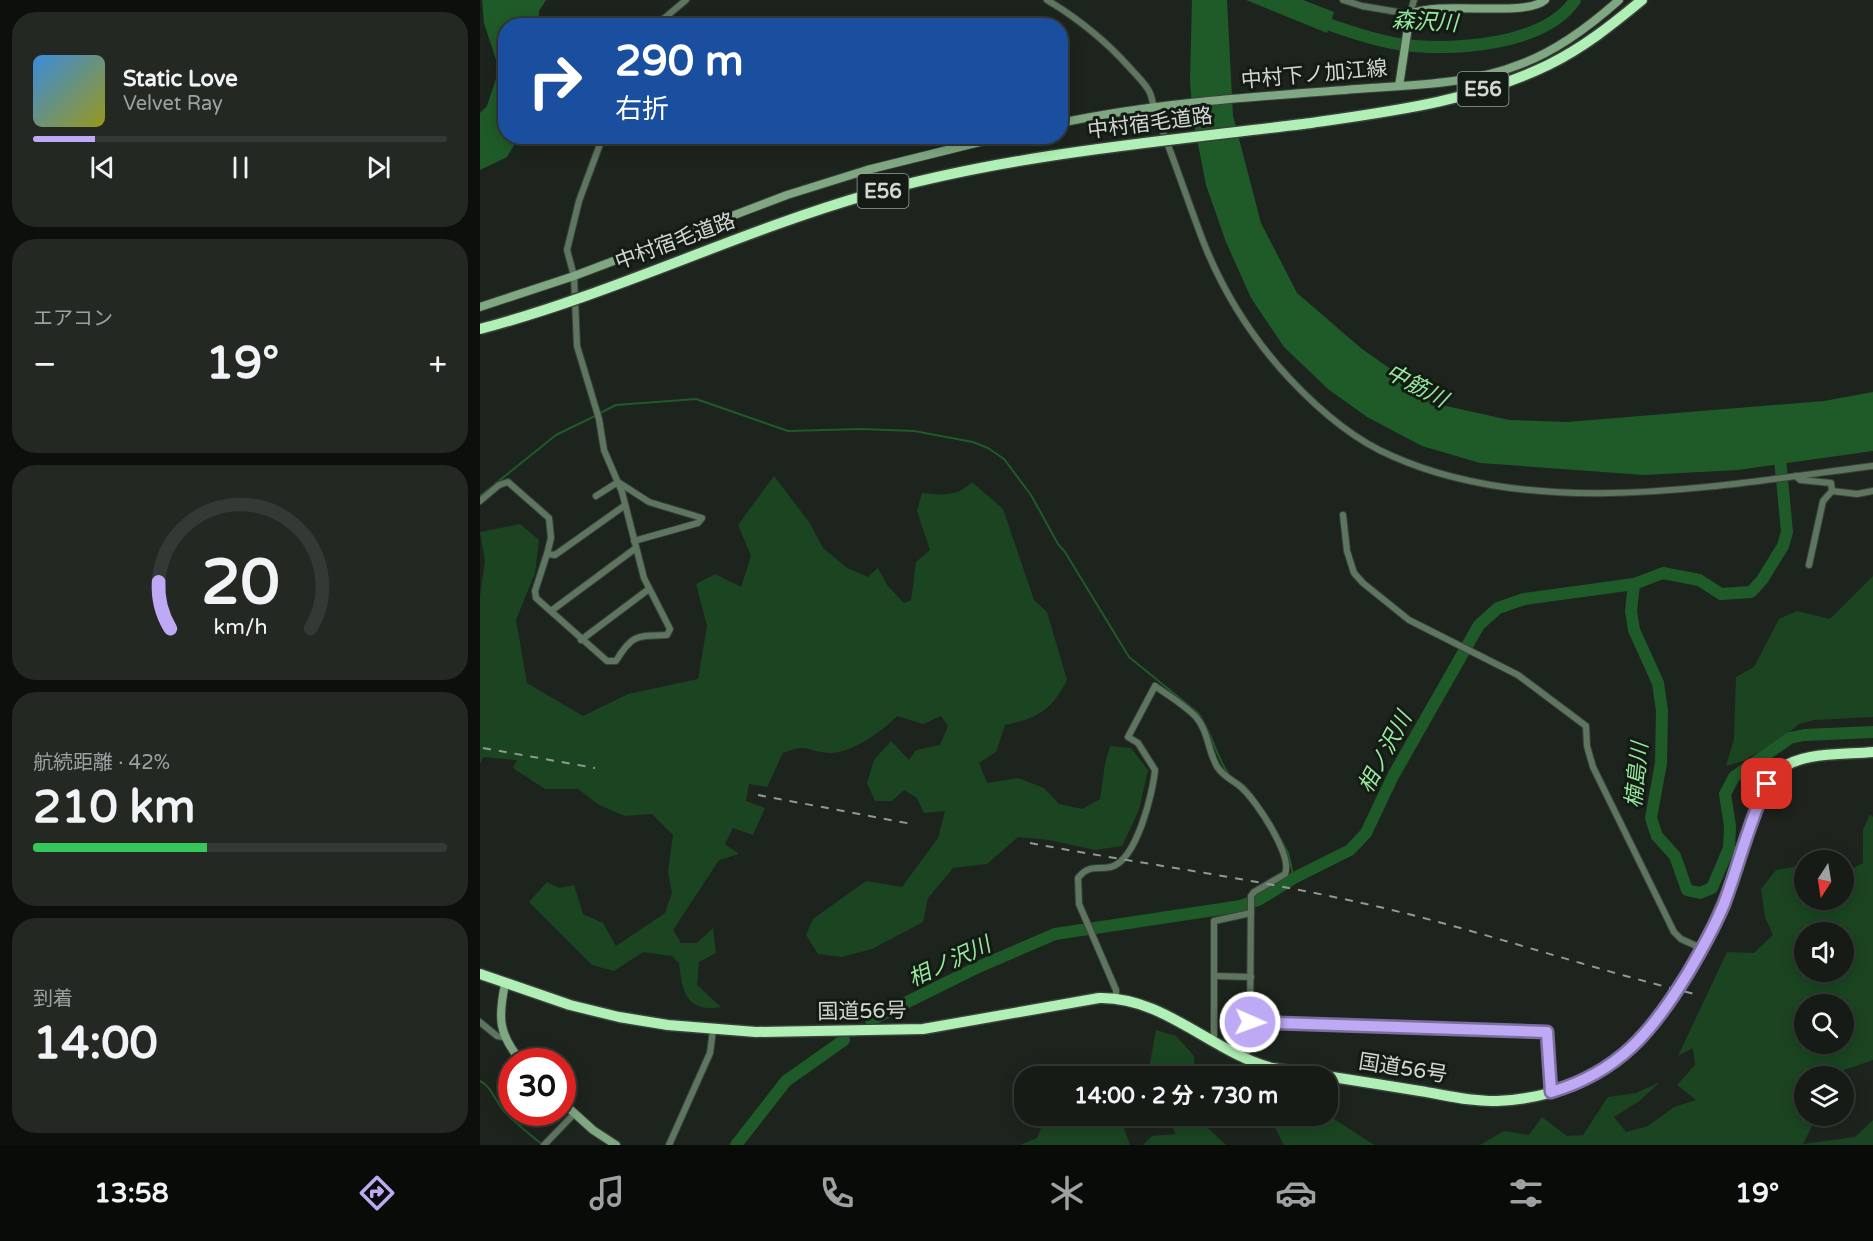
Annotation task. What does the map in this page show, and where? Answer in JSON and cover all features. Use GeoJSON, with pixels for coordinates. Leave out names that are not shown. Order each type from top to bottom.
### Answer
{"type":"FeatureCollection","features":[{"type":"Feature","properties":{"kind":"highway","name":"中村宿毛道路"},"geometry":{"type":"LineString","coordinates":[[480,329],[579,298],[814,211],[925,179],[1048,156],[1303,124],[1430,103],[1516,79],[1576,49],[1642,0]]}},
{"type":"Feature","properties":{"kind":"highway","name":"国道56号"},"geometry":{"type":"LineString","coordinates":[[480,974],[570,1005],[619,1017],[714,1030],[867,1032],[923,1029],[1099,998],[1116,998],[1142,1004],[1246,1059],[1272,1068],[1496,1101],[1551,1092],[1575,1085],[1600,1072],[1635,1046],[1669,1004],[1702,948],[1723,905],[1758,804],[1777,771],[1808,758],[1873,752]]}},
{"type":"Feature","properties":{"kind":"main road"},"geometry":{"type":"LineString","coordinates":[[1410,14],[1427,7],[1522,6],[1545,0]]}},
{"type":"Feature","properties":{"kind":"main road"},"geometry":{"type":"LineString","coordinates":[[1399,86],[1466,78],[1520,65],[1565,41],[1619,0]]}},
{"type":"Feature","properties":{"kind":"main road","name":"中村下ノ加江線"},"geometry":{"type":"LineString","coordinates":[[1068,122],[1164,106],[1270,95],[1399,86],[1410,14]]}},
{"type":"Feature","properties":{"kind":"main road"},"geometry":{"type":"LineString","coordinates":[[480,307],[574,276],[787,195],[867,170],[972,144]]}},
{"type":"Feature","properties":{"kind":"main road"},"geometry":{"type":"LineString","coordinates":[[505,984],[499,1017],[503,1036],[512,1048]]}},
{"type":"Feature","properties":{"kind":"main road"},"geometry":{"type":"LineString","coordinates":[[576,1115],[616,1145]]}},
{"type":"Feature","properties":{"kind":"street"},"geometry":{"type":"LineString","coordinates":[[666,18],[687,0]]}},
{"type":"Feature","properties":{"kind":"street"},"geometry":{"type":"LineString","coordinates":[[1047,0],[1077,18],[1112,48],[1150,92],[1204,243],[1247,328],[1302,392],[1355,436],[1390,456],[1439,474],[1478,483],[1536,491],[1669,489],[1873,466]]}},
{"type":"Feature","properties":{"kind":"street"},"geometry":{"type":"LineString","coordinates":[[1343,0],[1362,6],[1410,14],[1414,0]]}},
{"type":"Feature","properties":{"kind":"street"},"geometry":{"type":"LineString","coordinates":[[480,501],[499,485],[508,482],[549,518],[551,538],[535,591],[536,598],[581,640],[612,663],[633,638],[667,635],[670,628],[649,589],[618,482],[604,450],[599,419],[578,346],[574,276],[567,250],[579,201],[600,144]]}},
{"type":"Feature","properties":{"kind":"street"},"geometry":{"type":"LineString","coordinates":[[1796,476],[1800,480],[1830,481],[1832,492]]}},
{"type":"Feature","properties":{"kind":"street"},"geometry":{"type":"LineString","coordinates":[[596,496],[618,482]]}},
{"type":"Feature","properties":{"kind":"street"},"geometry":{"type":"LineString","coordinates":[[618,482],[649,502],[702,518],[698,523],[634,541]]}},
{"type":"Feature","properties":{"kind":"street"},"geometry":{"type":"LineString","coordinates":[[1809,565],[1823,501],[1832,492],[1857,494],[1873,491]]}},
{"type":"Feature","properties":{"kind":"street"},"geometry":{"type":"LineString","coordinates":[[547,554],[555,555],[624,506]]}},
{"type":"Feature","properties":{"kind":"street"},"geometry":{"type":"LineString","coordinates":[[1343,515],[1347,551],[1354,573],[1409,620],[1518,675],[1586,726],[1587,746],[1593,767],[1674,932],[1681,939],[1702,948]]}},
{"type":"Feature","properties":{"kind":"street"},"geometry":{"type":"LineString","coordinates":[[550,611],[636,548]]}},
{"type":"Feature","properties":{"kind":"street"},"geometry":{"type":"LineString","coordinates":[[581,640],[649,589]]}},
{"type":"Feature","properties":{"kind":"street"},"geometry":{"type":"LineString","coordinates":[[1116,998],[1116,990],[1079,904],[1078,878],[1085,869],[1093,866],[1111,867],[1116,864],[1127,853],[1145,818],[1154,787],[1155,770],[1138,744],[1128,737],[1155,686],[1197,719],[1208,737],[1217,767],[1227,778],[1243,788],[1280,845],[1286,859],[1285,874],[1251,896],[1250,1022],[1246,1059]]}},
{"type":"Feature","properties":{"kind":"street"},"geometry":{"type":"LineString","coordinates":[[1211,1040],[1214,1036],[1214,921],[1251,911]]}},
{"type":"Feature","properties":{"kind":"street"},"geometry":{"type":"LineString","coordinates":[[1214,976],[1251,976]]}},
{"type":"Feature","properties":{"kind":"street"},"geometry":{"type":"LineString","coordinates":[[480,1022],[497,1036],[503,1036]]}},
{"type":"Feature","properties":{"kind":"street"},"geometry":{"type":"LineString","coordinates":[[1250,1022],[1547,1032],[1551,1092]]}},
{"type":"Feature","properties":{"kind":"street"},"geometry":{"type":"LineString","coordinates":[[669,1145],[710,1053],[714,1030]]}},
{"type":"Feature","properties":{"kind":"street"},"geometry":{"type":"LineString","coordinates":[[544,1145],[562,1126]]}},
{"type":"Feature","properties":{"kind":"shaded area"},"geometry":{"type":"Polygon","coordinates":[[[482,0],[546,0],[539,11],[539,18],[498,18],[498,66],[484,23],[482,0]]]}},
{"type":"Feature","properties":{"kind":"shaded area"},"geometry":{"type":"Polygon","coordinates":[[[1192,0],[1227,0],[1233,116],[1261,223],[1297,293],[1362,349],[1442,405],[1509,420],[1567,422],[1824,401],[1873,392],[1873,451],[1738,470],[1644,475],[1480,463],[1422,446],[1367,417],[1328,389],[1284,347],[1251,298],[1226,242],[1206,185],[1193,118],[1190,81],[1192,0]]]}},
{"type":"Feature","properties":{"kind":"shaded area"},"geometry":{"type":"Polygon","coordinates":[[[1246,0],[1303,0],[1334,12],[1327,33],[1246,0]]]}},
{"type":"Feature","properties":{"kind":"shaded area"},"geometry":{"type":"Polygon","coordinates":[[[498,72],[498,144],[515,144],[507,157],[480,170],[480,113],[487,106],[498,72]]]}},
{"type":"Feature","properties":{"kind":"shaded area"},"geometry":{"type":"Polygon","coordinates":[[[774,476],[809,522],[823,548],[847,568],[868,577],[878,568],[887,585],[904,603],[911,600],[916,562],[930,550],[917,511],[922,493],[955,493],[972,482],[1003,509],[1034,600],[1047,612],[1067,680],[1055,699],[1042,712],[1005,725],[996,752],[979,763],[987,783],[1018,778],[1044,788],[1059,804],[1082,809],[1100,799],[1110,746],[1131,748],[1148,770],[1139,810],[1122,846],[1095,850],[1049,840],[1018,837],[987,864],[953,868],[928,898],[923,922],[872,949],[842,957],[818,954],[806,935],[813,919],[866,881],[902,887],[938,838],[945,811],[924,813],[917,798],[904,790],[892,801],[875,801],[867,783],[874,760],[891,741],[909,760],[916,750],[940,745],[948,726],[941,716],[923,724],[897,716],[875,735],[846,750],[828,753],[802,748],[783,753],[767,787],[749,784],[746,801],[765,808],[753,835],[733,828],[725,844],[739,854],[719,860],[673,930],[681,943],[697,943],[713,928],[716,953],[699,962],[697,985],[721,1007],[701,1007],[688,998],[682,983],[679,963],[672,956],[643,952],[614,971],[592,965],[529,902],[547,882],[559,888],[574,885],[583,914],[603,923],[616,946],[665,913],[672,893],[668,872],[673,835],[652,814],[625,816],[599,805],[578,789],[545,789],[513,768],[517,760],[483,757],[480,764],[480,596],[485,561],[480,532],[520,524],[539,540],[535,573],[516,620],[527,683],[583,716],[628,694],[698,679],[707,626],[696,584],[715,574],[741,587],[751,556],[738,525],[774,476]]]}},
{"type":"Feature","properties":{"kind":"shaded area"},"geometry":{"type":"Polygon","coordinates":[[[1873,576],[1873,717],[1814,720],[1799,724],[1780,740],[1743,761],[1726,766],[1734,739],[1736,677],[1754,667],[1779,619],[1797,611],[1830,619],[1873,576]]]}},
{"type":"Feature","properties":{"kind":"shaded area"},"geometry":{"type":"Polygon","coordinates":[[[1870,814],[1873,817],[1873,1060],[1854,1067],[1794,1066],[1794,1126],[1812,1126],[1803,1144],[1855,1137],[1873,1120],[1873,1145],[1480,1145],[1504,1131],[1529,1135],[1542,1117],[1567,1136],[1583,1135],[1608,1097],[1636,1093],[1660,1082],[1638,1102],[1614,1117],[1626,1132],[1648,1126],[1674,1107],[1696,1100],[1677,1085],[1695,1065],[1693,1048],[1678,1056],[1727,952],[1754,953],[1773,935],[1765,917],[1761,889],[1776,870],[1794,867],[1794,910],[1854,910],[1854,868],[1863,863],[1863,830],[1870,814]]]}},
{"type":"Feature","properties":{"kind":"shaded area"},"geometry":{"type":"Polygon","coordinates":[[[1156,1030],[1176,1036],[1194,1056],[1194,1066],[1152,1066],[1150,1063],[1156,1030]]]}},
{"type":"Feature","properties":{"kind":"shaded area"},"geometry":{"type":"Polygon","coordinates":[[[1338,1122],[1374,1145],[1284,1145],[1275,1126],[1338,1126],[1338,1122]]]}},
{"type":"Feature","properties":{"kind":"shaded area"},"geometry":{"type":"Polygon","coordinates":[[[1042,1126],[1123,1126],[1130,1145],[1020,1145],[1037,1138],[1042,1126]]]}},
{"type":"Feature","properties":{"kind":"shaded area"},"geometry":{"type":"Polygon","coordinates":[[[1173,1126],[1206,1126],[1226,1145],[1143,1145],[1152,1136],[1175,1134],[1173,1126]]]}},
{"type":"Feature","properties":{"kind":"waterway","name":"森沢川"},"geometry":{"type":"LineString","coordinates":[[1314,19],[1366,37],[1398,44],[1468,46],[1519,36],[1542,27],[1561,15],[1575,0]]}},
{"type":"Feature","properties":{"kind":"waterway"},"geometry":{"type":"LineString","coordinates":[[600,413],[616,405],[696,399],[788,431],[862,429],[914,431],[973,442],[988,448],[1004,459],[1031,495],[1058,544],[1129,657],[1198,713],[1230,776]]}},
{"type":"Feature","properties":{"kind":"waterway"},"geometry":{"type":"LineString","coordinates":[[480,496],[556,435],[595,416]]}},
{"type":"Feature","properties":{"kind":"waterway","name":"相ノ沢川"},"geometry":{"type":"LineString","coordinates":[[871,1020],[976,968],[1055,934],[1241,906],[1260,899],[1294,878],[1350,850],[1366,833],[1393,776],[1479,625],[1498,608],[1524,599],[1634,584],[1663,573],[1699,580],[1721,594],[1751,592],[1762,580],[1783,546],[1787,532],[1779,448]]}},
{"type":"Feature","properties":{"kind":"waterway","name":"楠島川"},"geometry":{"type":"LineString","coordinates":[[1634,584],[1631,611],[1634,630],[1658,683],[1662,711],[1661,763],[1651,818],[1657,836],[1675,856],[1687,890],[1700,893],[1712,888],[1729,848],[1730,826],[1725,794],[1734,777],[1790,738],[1804,735],[1873,732]]}},
{"type":"Feature","properties":{"kind":"waterway"},"geometry":{"type":"LineString","coordinates":[[1238,781],[1245,786],[1261,808]]}},
{"type":"Feature","properties":{"kind":"waterway"},"geometry":{"type":"LineString","coordinates":[[1280,838],[1288,853],[1294,878]]}},
{"type":"Feature","properties":{"kind":"waterway","name":"相ノ沢川"},"geometry":{"type":"LineString","coordinates":[[736,1145],[786,1081],[844,1040]]}},
{"type":"Feature","properties":{"kind":"waterway"},"geometry":{"type":"LineString","coordinates":[[480,1081],[488,1087],[509,1116],[543,1145]]}},
{"type":"Feature","properties":{"kind":"railway"},"geometry":{"type":"LineString","coordinates":[[483,748],[595,768]]}},
{"type":"Feature","properties":{"kind":"railway"},"geometry":{"type":"LineString","coordinates":[[758,795],[912,824]]}},
{"type":"Feature","properties":{"kind":"railway"},"geometry":{"type":"LineString","coordinates":[[1030,843],[1269,884],[1348,900],[1436,921],[1699,995]]}},
{"type":"Feature","properties":{"kind":"route"},"geometry":{"type":"LineString","coordinates":[[1250,1022],[1547,1032],[1551,1092],[1575,1085],[1600,1072],[1635,1046],[1669,1004],[1702,948],[1723,905],[1767,784]]}},
{"type":"Feature","properties":{"kind":"water label","name":"中筋川"},"geometry":{"type":"Point","coordinates":[1417,385]}}]}
